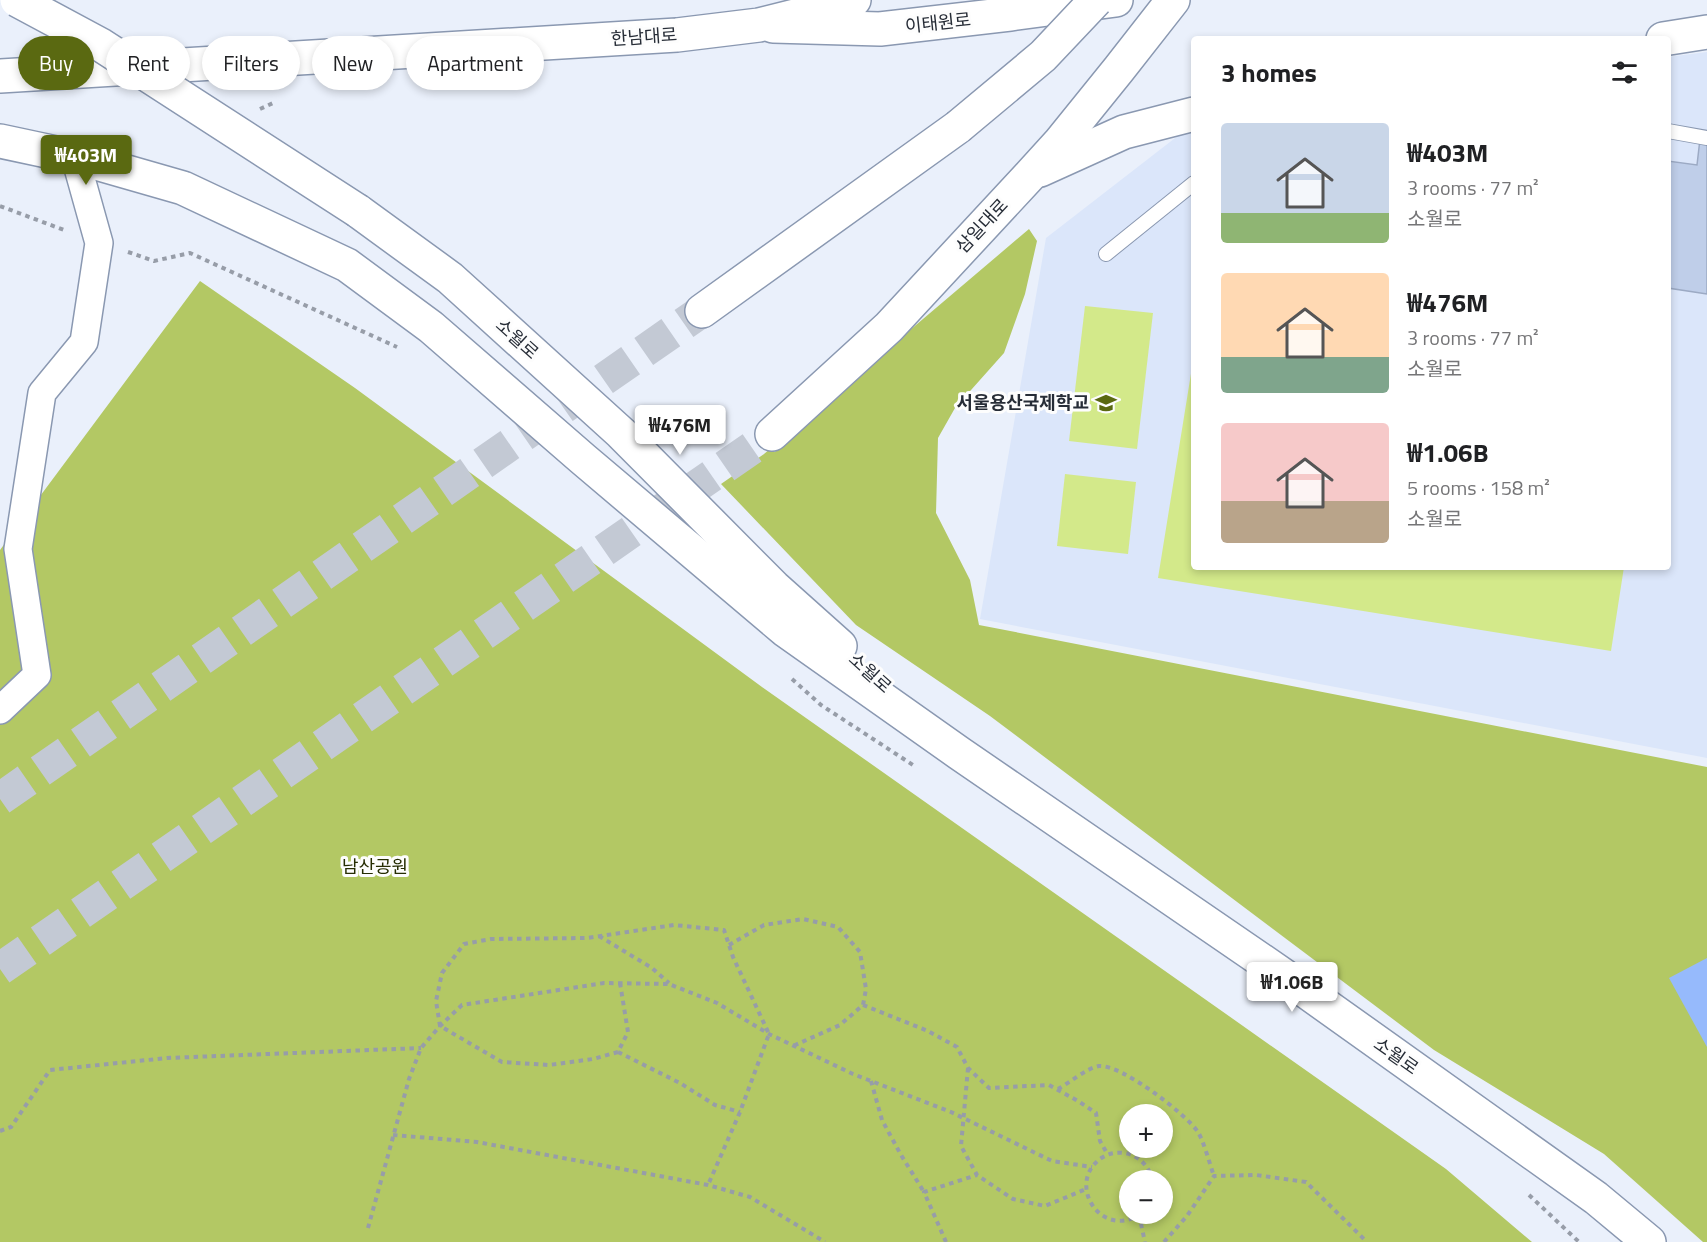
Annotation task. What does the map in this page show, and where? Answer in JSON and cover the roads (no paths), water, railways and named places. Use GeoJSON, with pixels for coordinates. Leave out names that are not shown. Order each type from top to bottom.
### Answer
{"type":"FeatureCollection","features":[{"type":"Feature","properties":{"kind":"main road","name":"소월로"},"geometry":{"type":"LineString","coordinates":[[17,0],[101,45],[358,211],[450,278],[621,433],[774,587],[960,753]]}},
{"type":"Feature","properties":{"kind":"main road","name":"한남대로"},"geometry":{"type":"LineString","coordinates":[[0,76],[677,35],[759,25],[854,0]]}},
{"type":"Feature","properties":{"kind":"main road"},"geometry":{"type":"LineString","coordinates":[[702,311],[958,127],[1043,56],[1096,0]]}},
{"type":"Feature","properties":{"kind":"main road","name":"이태원로"},"geometry":{"type":"LineString","coordinates":[[759,25],[880,29],[1116,0]]}},
{"type":"Feature","properties":{"kind":"main road","name":"삼일대로"},"geometry":{"type":"LineString","coordinates":[[772,434],[889,327],[1031,174],[1060,142],[1173,0]]}},
{"type":"Feature","properties":{"kind":"main road"},"geometry":{"type":"LineString","coordinates":[[1671,38],[1707,32]]}},
{"type":"Feature","properties":{"kind":"main road"},"geometry":{"type":"LineString","coordinates":[[1031,174],[1124,132],[1191,115]]}},
{"type":"Feature","properties":{"kind":"main road","name":"소월로"},"geometry":{"type":"LineString","coordinates":[[0,141],[75,157],[183,188],[347,265],[431,327],[784,630],[1312,996],[1596,1198],[1649,1242]]}},
{"type":"Feature","properties":{"kind":"street"},"geometry":{"type":"LineString","coordinates":[[0,710],[38,675],[18,549],[42,393],[84,342],[99,243],[75,157]]}},
{"type":"Feature","properties":{"kind":"lane"},"geometry":{"type":"LineString","coordinates":[[1671,132],[1707,138]]}},
{"type":"Feature","properties":{"kind":"lane"},"geometry":{"type":"LineString","coordinates":[[1106,254],[1191,185]]}},
{"type":"Feature","properties":{"kind":"water"},"geometry":{"type":"Polygon","coordinates":[[[1707,958],[1707,1047],[1669,978],[1707,958]]]}},
{"type":"Feature","properties":{"kind":"tunnel"},"geometry":{"type":"LineString","coordinates":[[0,799],[702,311]]}},
{"type":"Feature","properties":{"kind":"tunnel"},"geometry":{"type":"LineString","coordinates":[[0,969],[772,434]]}},
{"type":"Feature","properties":{"kind":"place","name":"서울용산국제학교"},"geometry":{"type":"Point","coordinates":[1106,403]}},
{"type":"Feature","properties":{"kind":"park label","name":"남산공원"},"geometry":{"type":"Point","coordinates":[375,867]}}]}
